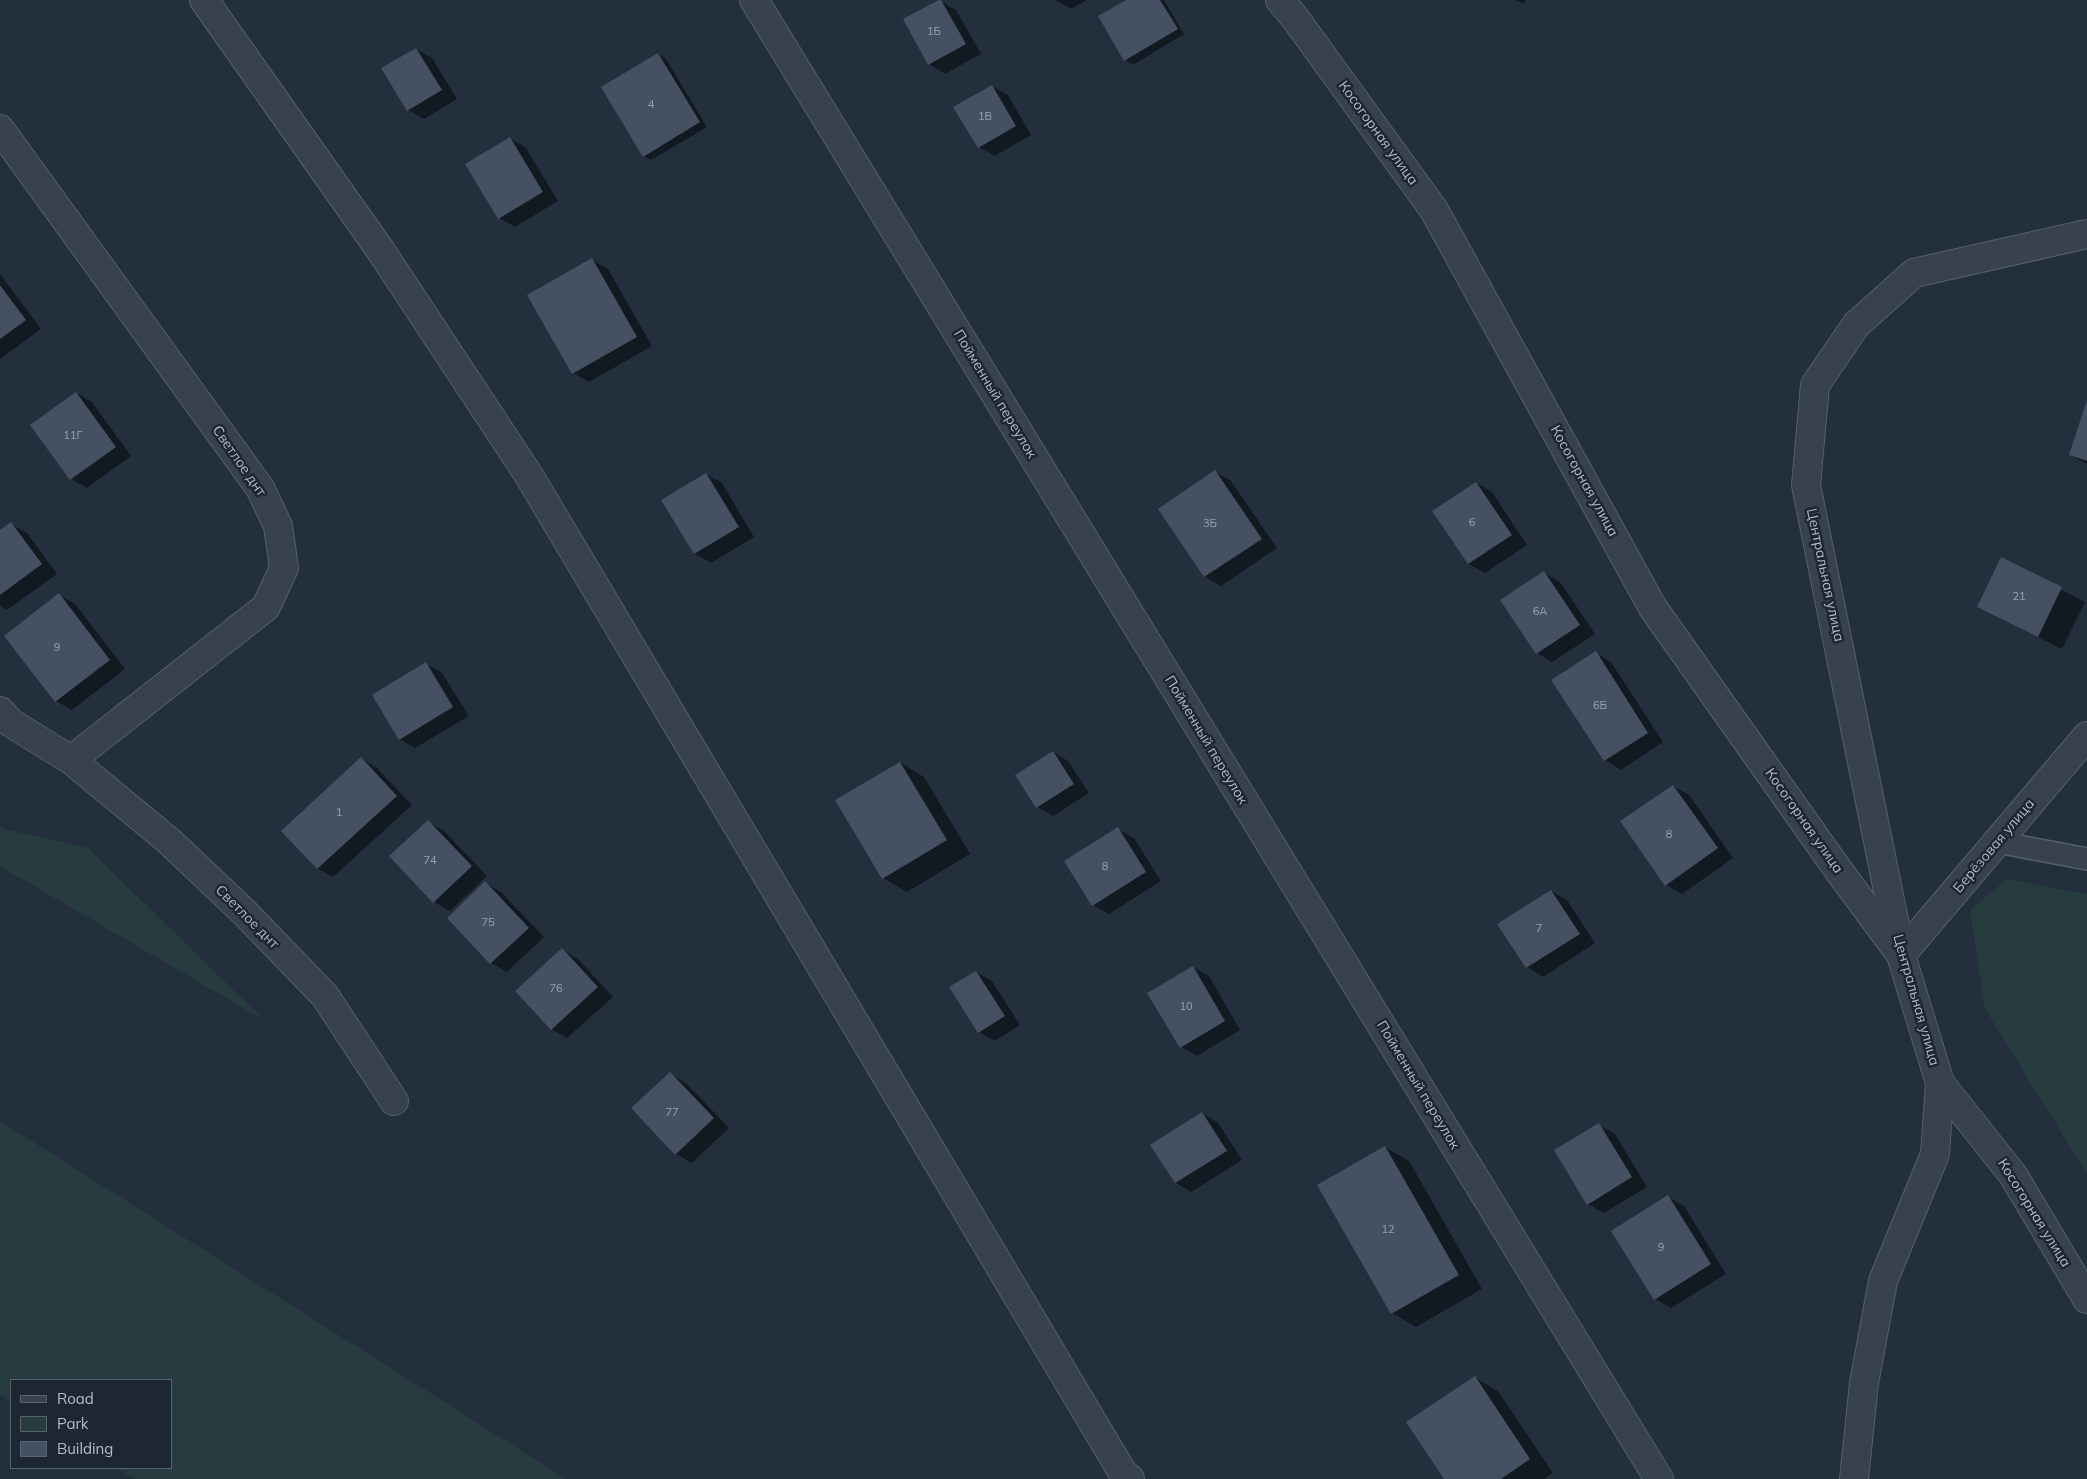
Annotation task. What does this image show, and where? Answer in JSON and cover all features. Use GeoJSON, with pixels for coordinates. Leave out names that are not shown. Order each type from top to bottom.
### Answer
{"type":"FeatureCollection","features":[{"type":"Feature","properties":{"kind":"street"},"geometry":{"type":"LineString","coordinates":[[204,0],[381,252],[528,474],[1123,1473],[1130,1479]]}},
{"type":"Feature","properties":{"kind":"street","name":"Пойменный переулок"},"geometry":{"type":"LineString","coordinates":[[754,0],[1659,1479]]}},
{"type":"Feature","properties":{"kind":"street","name":"Косогорная улица"},"geometry":{"type":"LineString","coordinates":[[1280,0],[1434,210],[1653,608],[1839,871],[1901,955]]}},
{"type":"Feature","properties":{"kind":"street","name":"Светлое днт"},"geometry":{"type":"LineString","coordinates":[[0,129],[260,488],[278,526],[284,568],[266,608],[71,760]]}},
{"type":"Feature","properties":{"kind":"street","name":"Центральная улица"},"geometry":{"type":"LineString","coordinates":[[1940,1083],[1901,955],[1806,486],[1815,385],[1856,325],[1914,273],[2087,234]]}},
{"type":"Feature","properties":{"kind":"street","name":"Светлое днт"},"geometry":{"type":"LineString","coordinates":[[0,711],[11,723],[71,760],[169,841],[245,912],[325,996],[394,1101]]}},
{"type":"Feature","properties":{"kind":"street","name":"Берёзовая улица"},"geometry":{"type":"LineString","coordinates":[[1901,955],[2087,736]]}},
{"type":"Feature","properties":{"kind":"street"},"geometry":{"type":"LineString","coordinates":[[1854,1479],[1864,1383],[1883,1281],[1935,1154],[1940,1083]]}},
{"type":"Feature","properties":{"kind":"street","name":"Косогорная улица"},"geometry":{"type":"LineString","coordinates":[[1940,1083],[2013,1175],[2087,1299]]}},
{"type":"Feature","properties":{"kind":"lane"},"geometry":{"type":"LineString","coordinates":[[1996,842],[2087,859]]}},
{"type":"Feature","properties":{"kind":"green space"},"geometry":{"type":"Polygon","coordinates":[[[0,826],[4,829],[88,848],[264,1020],[0,866],[0,826]]]}},
{"type":"Feature","properties":{"kind":"green space"},"geometry":{"type":"Polygon","coordinates":[[[2007,879],[2087,894],[2087,1174],[1985,1009],[1970,910],[2007,879]]]}},
{"type":"Feature","properties":{"kind":"green space"},"geometry":{"type":"Polygon","coordinates":[[[0,1121],[566,1479],[135,1479],[119,1469],[172,1469],[172,1379],[10,1379],[10,1401],[0,1395],[0,1121]]]}},
{"type":"Feature","properties":{"kind":"building"},"geometry":{"type":"Polygon","coordinates":[[[941,0],[966,44],[928,65],[903,19],[941,0]]]}},
{"type":"Feature","properties":{"kind":"building"},"geometry":{"type":"Polygon","coordinates":[[[1126,0],[1160,0],[1178,29],[1124,61],[1098,16],[1126,0]]]}},
{"type":"Feature","properties":{"kind":"building"},"geometry":{"type":"Polygon","coordinates":[[[416,48],[442,90],[407,111],[381,68],[416,48]]]}},
{"type":"Feature","properties":{"kind":"building"},"geometry":{"type":"Polygon","coordinates":[[[658,53],[700,122],[643,157],[601,87],[658,53]]]}},
{"type":"Feature","properties":{"kind":"building"},"geometry":{"type":"Polygon","coordinates":[[[992,85],[1016,126],[978,148],[953,107],[992,85]]]}},
{"type":"Feature","properties":{"kind":"building"},"geometry":{"type":"Polygon","coordinates":[[[510,137],[543,192],[498,219],[465,164],[510,137]]]}},
{"type":"Feature","properties":{"kind":"building"},"geometry":{"type":"Polygon","coordinates":[[[592,258],[637,337],[572,374],[527,295],[592,258]]]}},
{"type":"Feature","properties":{"kind":"building"},"geometry":{"type":"Polygon","coordinates":[[[0,285],[26,320],[0,339],[0,285]]]}},
{"type":"Feature","properties":{"kind":"building"},"geometry":{"type":"Polygon","coordinates":[[[76,392],[116,447],[70,480],[30,425],[76,392]]]}},
{"type":"Feature","properties":{"kind":"building"},"geometry":{"type":"Polygon","coordinates":[[[2087,400],[2087,461],[2069,455],[2087,400]]]}},
{"type":"Feature","properties":{"kind":"building"},"geometry":{"type":"Polygon","coordinates":[[[1215,470],[1262,539],[1204,577],[1158,509],[1215,470]]]}},
{"type":"Feature","properties":{"kind":"building"},"geometry":{"type":"Polygon","coordinates":[[[706,473],[739,527],[694,554],[661,500],[706,473]]]}},
{"type":"Feature","properties":{"kind":"building"},"geometry":{"type":"Polygon","coordinates":[[[1476,482],[1512,535],[1468,564],[1432,511],[1476,482]]]}},
{"type":"Feature","properties":{"kind":"building"},"geometry":{"type":"Polygon","coordinates":[[[11,522],[42,564],[0,595],[0,530],[11,522]]]}},
{"type":"Feature","properties":{"kind":"building"},"geometry":{"type":"Polygon","coordinates":[[[2001,557],[2062,587],[2038,637],[1977,607],[2001,557]]]}},
{"type":"Feature","properties":{"kind":"building"},"geometry":{"type":"Polygon","coordinates":[[[1544,571],[1580,625],[1536,654],[1500,600],[1544,571]]]}},
{"type":"Feature","properties":{"kind":"building"},"geometry":{"type":"Polygon","coordinates":[[[59,593],[110,660],[55,702],[4,636],[59,593]]]}},
{"type":"Feature","properties":{"kind":"building"},"geometry":{"type":"Polygon","coordinates":[[[1596,651],[1648,733],[1604,761],[1551,680],[1596,651]]]}},
{"type":"Feature","properties":{"kind":"building"},"geometry":{"type":"Polygon","coordinates":[[[426,662],[453,707],[399,740],[372,695],[426,662]]]}},
{"type":"Feature","properties":{"kind":"building"},"geometry":{"type":"Polygon","coordinates":[[[1053,751],[1074,784],[1036,808],[1015,775],[1053,751]]]}},
{"type":"Feature","properties":{"kind":"building"},"geometry":{"type":"Polygon","coordinates":[[[361,757],[397,796],[317,869],[281,831],[361,757]]]}},
{"type":"Feature","properties":{"kind":"building"},"geometry":{"type":"Polygon","coordinates":[[[900,762],[947,840],[882,879],[835,800],[900,762]]]}},
{"type":"Feature","properties":{"kind":"building"},"geometry":{"type":"Polygon","coordinates":[[[1673,785],[1718,848],[1665,886],[1620,821],[1673,785]]]}},
{"type":"Feature","properties":{"kind":"building"},"geometry":{"type":"Polygon","coordinates":[[[428,820],[472,866],[433,903],[389,856],[428,820]]]}},
{"type":"Feature","properties":{"kind":"building"},"geometry":{"type":"Polygon","coordinates":[[[1118,827],[1146,872],[1092,906],[1064,861],[1118,827]]]}},
{"type":"Feature","properties":{"kind":"building"},"geometry":{"type":"Polygon","coordinates":[[[485,881],[529,928],[490,964],[447,918],[485,881]]]}},
{"type":"Feature","properties":{"kind":"building"},"geometry":{"type":"Polygon","coordinates":[[[1551,890],[1580,934],[1526,968],[1497,924],[1551,890]]]}},
{"type":"Feature","properties":{"kind":"building"},"geometry":{"type":"Polygon","coordinates":[[[562,948],[598,987],[551,1030],[515,991],[562,948]]]}},
{"type":"Feature","properties":{"kind":"building"},"geometry":{"type":"Polygon","coordinates":[[[1193,966],[1225,1021],[1180,1048],[1147,993],[1193,966]]]}},
{"type":"Feature","properties":{"kind":"building"},"geometry":{"type":"Polygon","coordinates":[[[976,971],[1005,1016],[978,1033],[949,987],[976,971]]]}},
{"type":"Feature","properties":{"kind":"building"},"geometry":{"type":"Polygon","coordinates":[[[670,1072],[714,1118],[675,1155],[631,1108],[670,1072]]]}},
{"type":"Feature","properties":{"kind":"building"},"geometry":{"type":"Polygon","coordinates":[[[1202,1112],[1227,1151],[1175,1183],[1150,1145],[1202,1112]]]}},
{"type":"Feature","properties":{"kind":"building"},"geometry":{"type":"Polygon","coordinates":[[[1599,1123],[1632,1177],[1587,1205],[1554,1150],[1599,1123]]]}},
{"type":"Feature","properties":{"kind":"building"},"geometry":{"type":"Polygon","coordinates":[[[1385,1146],[1459,1275],[1391,1314],[1317,1185],[1385,1146]]]}},
{"type":"Feature","properties":{"kind":"building"},"geometry":{"type":"Polygon","coordinates":[[[1668,1195],[1711,1264],[1654,1300],[1611,1231],[1668,1195]]]}},
{"type":"Feature","properties":{"kind":"building"},"geometry":{"type":"Polygon","coordinates":[[[1475,1376],[1530,1459],[1501,1479],[1444,1479],[1406,1422],[1475,1376]]]}}]}
